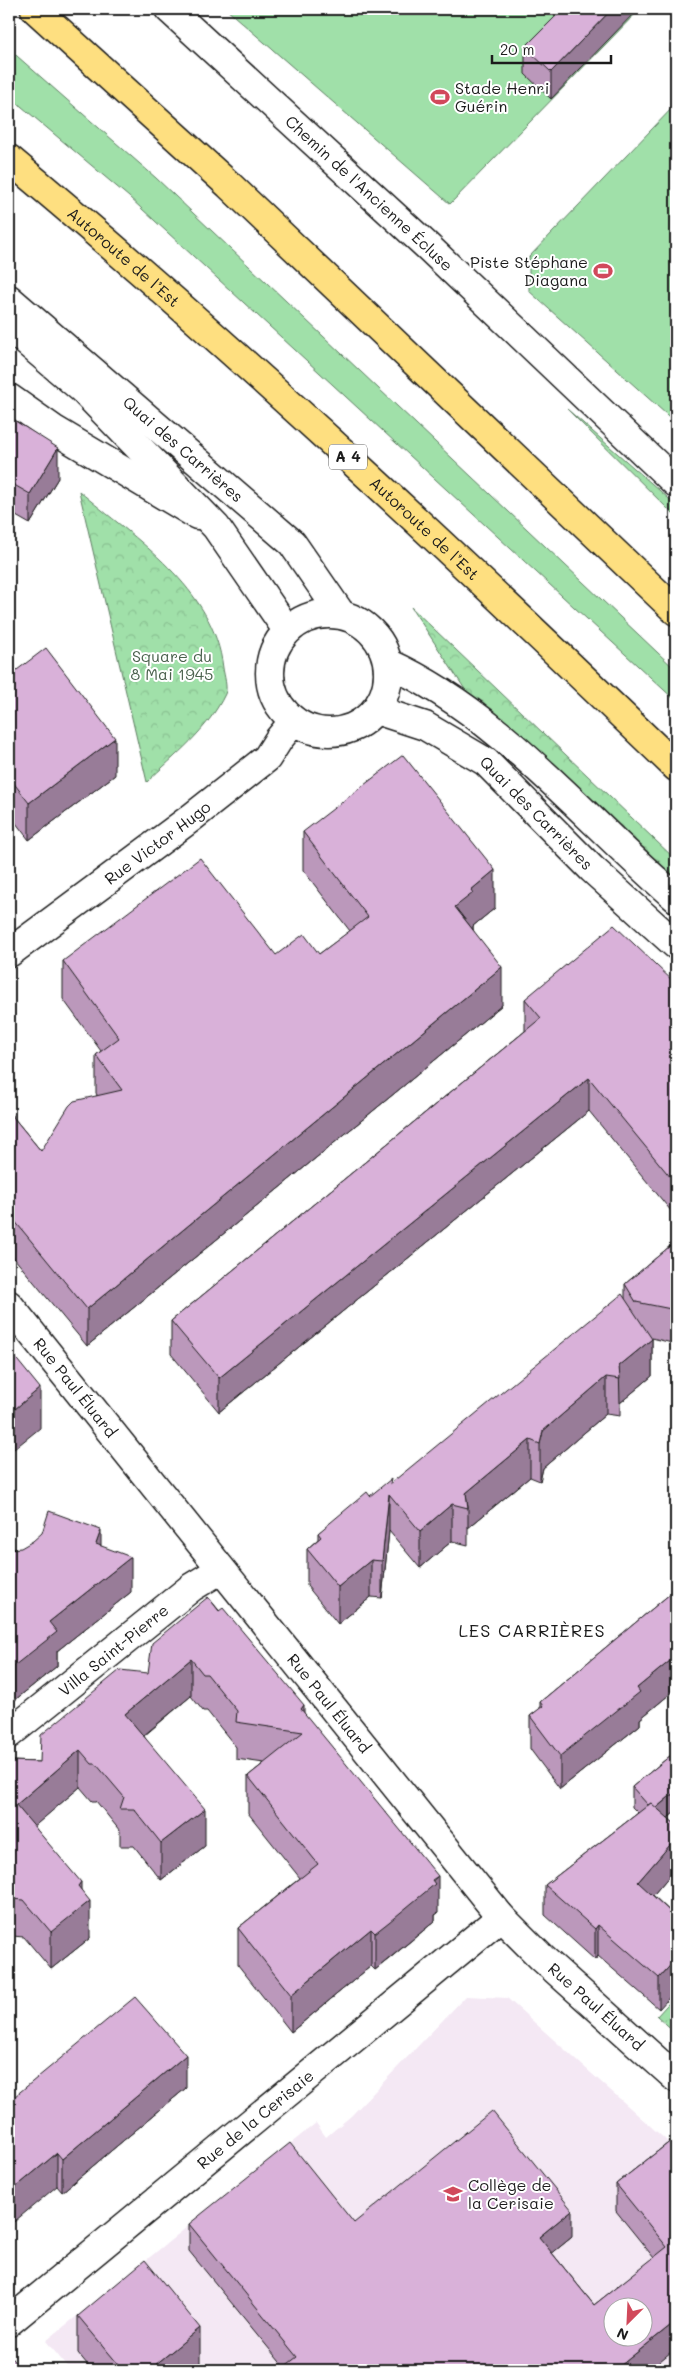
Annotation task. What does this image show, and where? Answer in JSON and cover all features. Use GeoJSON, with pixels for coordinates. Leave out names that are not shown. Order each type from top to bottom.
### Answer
{"type":"FeatureCollection","features":[{"type":"Feature","properties":{"kind":"highway"},"geometry":{"type":"LineString","coordinates":[[36,9],[265,219],[676,611]]}},
{"type":"Feature","properties":{"kind":"highway","name":"Autoroute de l’Est"},"geometry":{"type":"LineString","coordinates":[[9,159],[184,310],[379,484],[676,766]]}},
{"type":"Feature","properties":{"kind":"street","name":"Chemin de l'Ancienne Écluse"},"geometry":{"type":"LineString","coordinates":[[169,9],[426,245],[676,483]]}},
{"type":"Feature","properties":{"kind":"street","name":"Quai des Carrières"},"geometry":{"type":"LineString","coordinates":[[9,298],[292,543],[341,614]]}},
{"type":"Feature","properties":{"kind":"street","name":"Quai des Carrières"},"geometry":{"type":"LineString","coordinates":[[9,327],[87,394],[216,527],[287,630]]}},
{"type":"Feature","properties":{"kind":"street","name":"Quai des Carrières"},"geometry":{"type":"LineString","coordinates":[[9,398],[59,433],[216,527]]}},
{"type":"Feature","properties":{"kind":"street"},"geometry":{"type":"LineString","coordinates":[[322,614],[341,614],[359,622],[374,634],[383,647],[388,663],[385,695],[376,710],[362,722],[346,730],[328,732],[310,730],[294,721],[280,707],[271,688],[270,667],[273,654],[275,647],[287,630],[303,619],[322,614]]}},
{"type":"Feature","properties":{"kind":"street","name":"Quai des Carrières"},"geometry":{"type":"LineString","coordinates":[[388,663],[414,675],[476,714],[676,898]]}},
{"type":"Feature","properties":{"kind":"street","name":"Quai des Carrières"},"geometry":{"type":"LineString","coordinates":[[376,710],[425,726],[486,762],[592,869],[676,945]]}},
{"type":"Feature","properties":{"kind":"street","name":"Rue Victor Hugo"},"geometry":{"type":"LineString","coordinates":[[9,953],[191,818],[267,758],[279,739],[294,721]]}},
{"type":"Feature","properties":{"kind":"street","name":"Rue Paul Éluard"},"geometry":{"type":"LineString","coordinates":[[9,1305],[220,1570],[501,1917],[542,1958],[676,2078]]}},
{"type":"Feature","properties":{"kind":"street","name":"Villa Saint-Pierre"},"geometry":{"type":"LineString","coordinates":[[9,1734],[192,1587],[220,1570]]}},
{"type":"Feature","properties":{"kind":"street","name":"Rue de la Cerisaie"},"geometry":{"type":"LineString","coordinates":[[9,2322],[501,1917]]}},
{"type":"Feature","properties":{"kind":"shaded area","name":"Collège de la Cerisaie"},"geometry":{"type":"Polygon","coordinates":[[[466,1996],[507,1998],[676,2149],[676,2370],[70,2370],[46,2341],[316,2123],[326,2137],[351,2116],[466,1996]]]}},
{"type":"Feature","properties":{"kind":"green space","name":"Stade Henri Guérin"},"geometry":{"type":"Polygon","coordinates":[[[226,9],[640,9],[450,204],[226,9]]]}},
{"type":"Feature","properties":{"kind":"green space"},"geometry":{"type":"Polygon","coordinates":[[[9,49],[156,178],[676,670],[676,701],[129,197],[9,96],[9,49]]]}},
{"type":"Feature","properties":{"kind":"green space","name":"Piste Stéphane Diagana"},"geometry":{"type":"Polygon","coordinates":[[[676,104],[676,423],[529,291],[529,257],[676,104]]]}},
{"type":"Feature","properties":{"kind":"green space"},"geometry":{"type":"Polygon","coordinates":[[[567,409],[676,505],[676,517],[567,409]]]}},
{"type":"Feature","properties":{"kind":"green space","name":"Square du 8 Mai 1945"},"geometry":{"type":"Polygon","coordinates":[[[79,491],[169,567],[205,613],[217,639],[225,681],[225,694],[210,719],[200,731],[147,782],[79,491]]]}},
{"type":"Feature","properties":{"kind":"green space"},"geometry":{"type":"Polygon","coordinates":[[[411,607],[676,860],[676,899],[489,726],[411,607]]]}},
{"type":"Feature","properties":{"kind":"green space"},"geometry":{"type":"Polygon","coordinates":[[[676,1995],[676,2033],[657,2016],[676,1995]]]}},
{"type":"Feature","properties":{"kind":"building"},"geometry":{"type":"Polygon","coordinates":[[[563,9],[612,9],[551,72],[525,47],[563,9]]]}},
{"type":"Feature","properties":{"kind":"building"},"geometry":{"type":"Polygon","coordinates":[[[9,417],[58,448],[30,494],[9,482],[9,417]]]}},
{"type":"Feature","properties":{"kind":"building"},"geometry":{"type":"Polygon","coordinates":[[[46,648],[115,738],[29,803],[9,777],[9,676],[46,648]]]}},
{"type":"Feature","properties":{"kind":"building"},"geometry":{"type":"Polygon","coordinates":[[[403,755],[495,870],[471,890],[473,893],[455,907],[502,967],[87,1309],[9,1214],[9,1112],[41,1151],[74,1101],[122,1090],[96,1055],[119,1038],[63,961],[200,858],[276,955],[304,934],[319,954],[368,917],[303,832],[403,755]]]}},
{"type":"Feature","properties":{"kind":"building"},"geometry":{"type":"Polygon","coordinates":[[[614,925],[676,984],[676,1184],[589,1078],[219,1378],[171,1321],[541,1018],[525,999],[614,925]]]}},
{"type":"Feature","properties":{"kind":"building"},"geometry":{"type":"Polygon","coordinates":[[[676,1241],[676,1310],[636,1302],[625,1284],[676,1241]]]}},
{"type":"Feature","properties":{"kind":"building"},"geometry":{"type":"Polygon","coordinates":[[[622,1294],[652,1339],[619,1366],[620,1379],[606,1377],[543,1431],[540,1444],[530,1440],[466,1493],[468,1508],[452,1504],[420,1531],[389,1494],[382,1561],[371,1560],[338,1587],[307,1549],[321,1537],[318,1533],[367,1492],[370,1496],[391,1479],[390,1484],[622,1294]]]}},
{"type":"Feature","properties":{"kind":"building"},"geometry":{"type":"Polygon","coordinates":[[[9,1350],[40,1388],[9,1414],[9,1350]]]}},
{"type":"Feature","properties":{"kind":"building"},"geometry":{"type":"Polygon","coordinates":[[[49,1511],[101,1530],[96,1544],[131,1557],[49,1622],[57,1632],[10,1669],[9,1549],[21,1548],[42,1533],[49,1511]]]}},
{"type":"Feature","properties":{"kind":"building"},"geometry":{"type":"Polygon","coordinates":[[[676,1589],[676,1656],[637,1688],[640,1692],[560,1756],[530,1716],[543,1706],[540,1702],[676,1589]]]}},
{"type":"Feature","properties":{"kind":"building"},"geometry":{"type":"Polygon","coordinates":[[[208,1597],[219,1611],[223,1608],[304,1705],[301,1709],[438,1876],[432,1880],[435,1884],[389,1922],[375,1933],[371,1929],[291,1995],[238,1928],[318,1864],[248,1776],[303,1732],[236,1722],[237,1711],[207,1674],[203,1674],[191,1659],[125,1714],[205,1809],[161,1843],[134,1809],[120,1809],[124,1797],[96,1764],[92,1764],[80,1750],[16,1805],[81,1882],[78,1886],[90,1901],[51,1932],[24,1900],[12,1899],[14,1888],[9,1881],[9,1761],[40,1762],[41,1735],[120,1670],[148,1673],[152,1643],[208,1597]]]}},
{"type":"Feature","properties":{"kind":"building"},"geometry":{"type":"Polygon","coordinates":[[[676,1751],[676,1791],[656,1808],[651,1803],[648,1805],[632,1787],[676,1751]]]}},
{"type":"Feature","properties":{"kind":"building"},"geometry":{"type":"Polygon","coordinates":[[[651,1803],[676,1825],[676,1838],[638,1882],[676,1917],[676,1959],[659,1978],[598,1925],[595,1929],[545,1885],[651,1803]]]}},
{"type":"Feature","properties":{"kind":"building"},"geometry":{"type":"Polygon","coordinates":[[[135,1997],[186,2055],[62,2159],[57,2153],[9,2193],[9,2101],[135,1997]]]}},
{"type":"Feature","properties":{"kind":"building","name":"Collège de la Cerisaie"},"geometry":{"type":"Polygon","coordinates":[[[492,2111],[572,2210],[539,2237],[594,2305],[602,2299],[602,2346],[645,2346],[615,2370],[280,2370],[297,2357],[189,2224],[290,2143],[354,2223],[492,2111]]]}},
{"type":"Feature","properties":{"kind":"building","name":"Collège de la Cerisaie"},"geometry":{"type":"Polygon","coordinates":[[[676,2137],[676,2321],[652,2340],[652,2296],[605,2296],[667,2247],[616,2184],[676,2137]]]}},
{"type":"Feature","properties":{"kind":"building"},"geometry":{"type":"Polygon","coordinates":[[[145,2260],[200,2328],[149,2370],[123,2370],[78,2316],[145,2260]]]}},
{"type":"Feature","properties":{"kind":"building"},"geometry":{"type":"Polygon","coordinates":[[[9,2355],[21,2370],[9,2370],[9,2355]]]}},
{"type":"Feature","properties":{"kind":"place","name":"Stade Henri Guérin"},"geometry":{"type":"Point","coordinates":[440,97]}},
{"type":"Feature","properties":{"kind":"place","name":"Piste Stéphane Diagana"},"geometry":{"type":"Point","coordinates":[603,271]}},
{"type":"Feature","properties":{"kind":"place","name":"Collège de la Cerisaie"},"geometry":{"type":"Point","coordinates":[453,2194]}},
{"type":"Feature","properties":{"kind":"district","name":"LES CARRIÈRES"},"geometry":{"type":"Point","coordinates":[532,1631]}}]}
